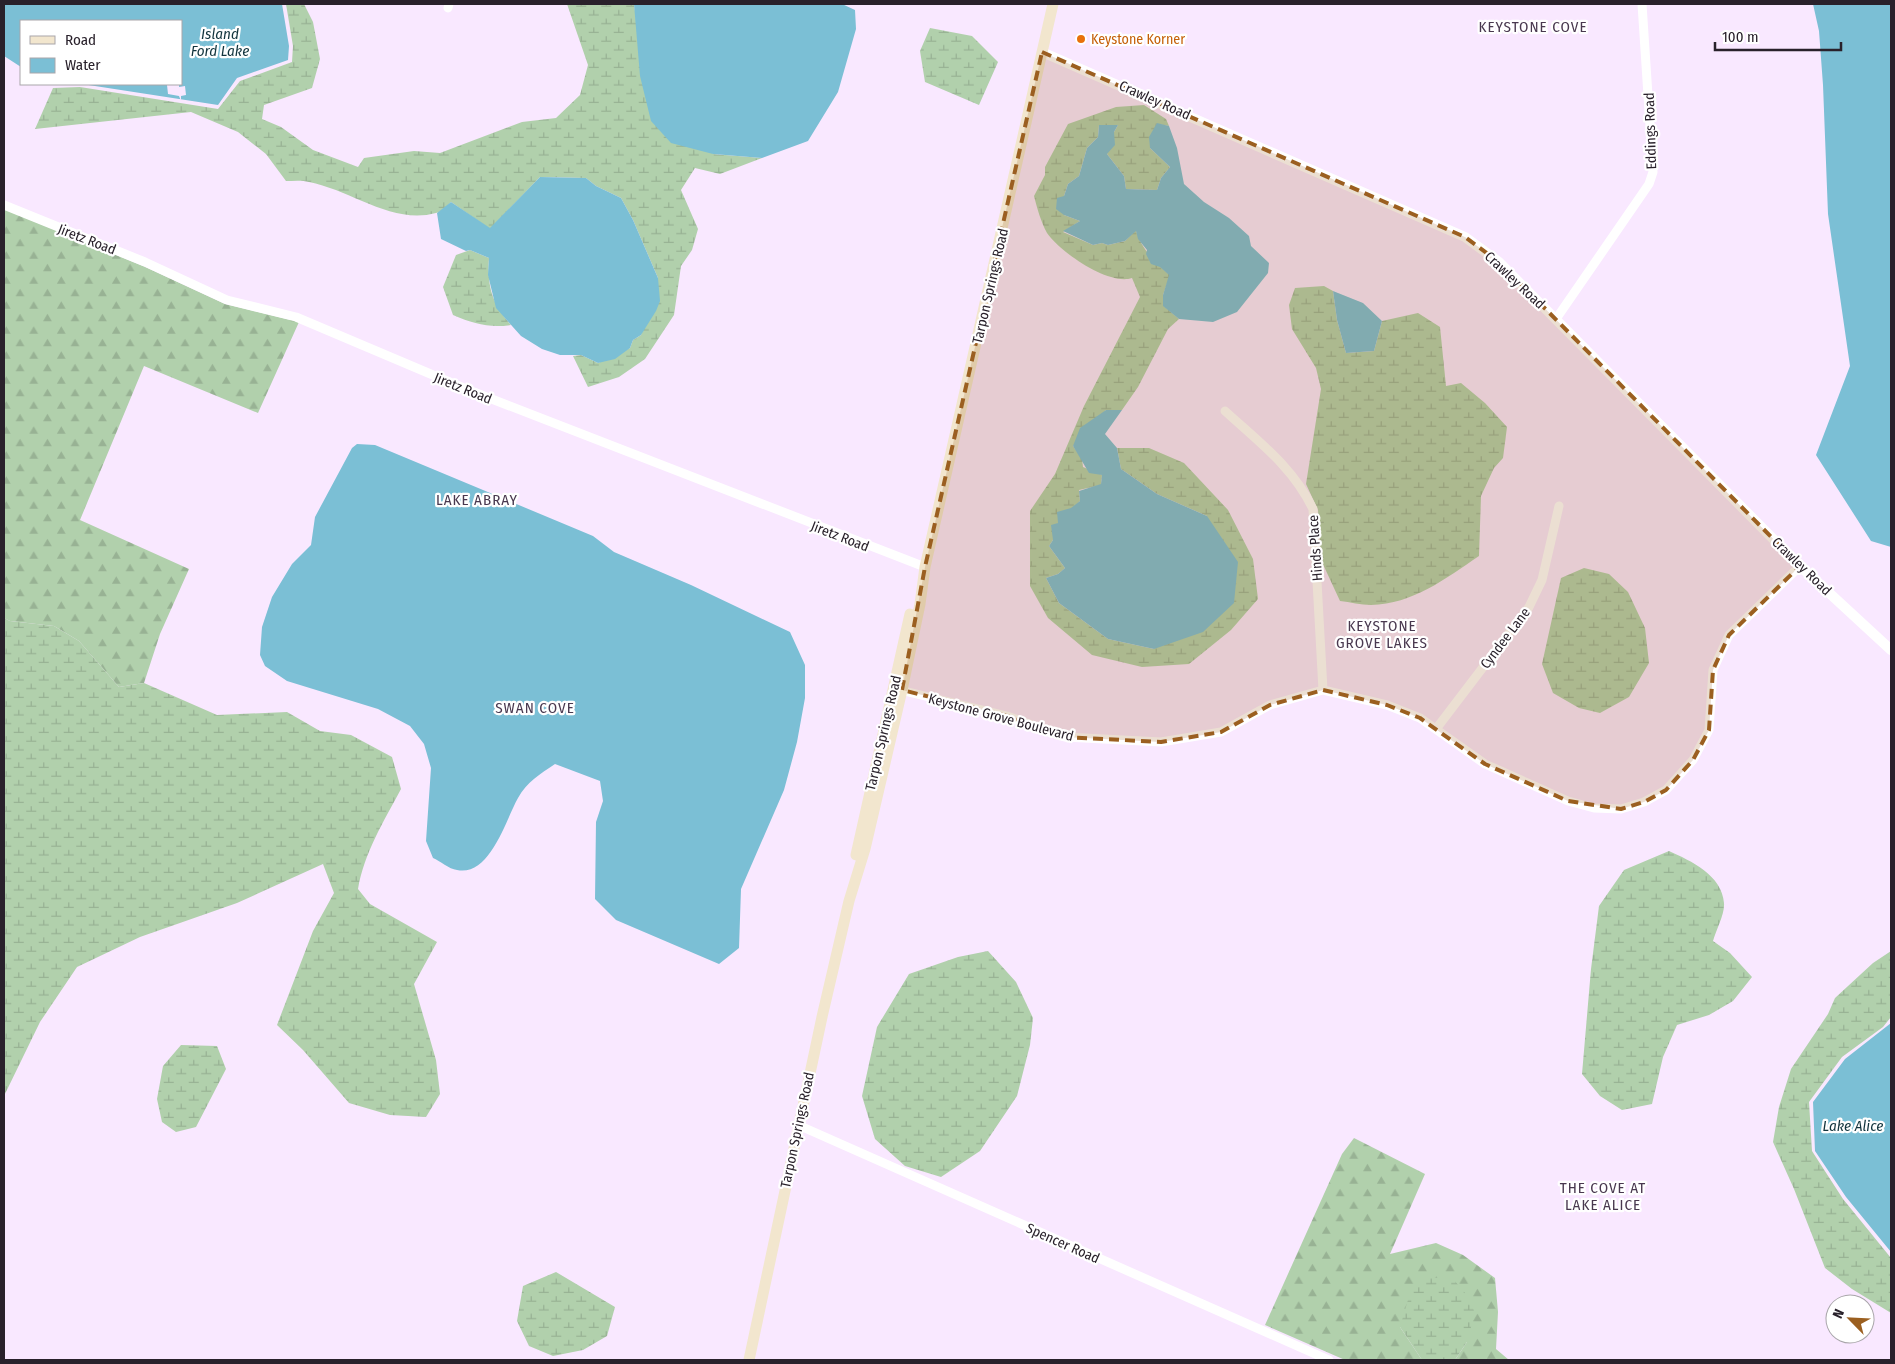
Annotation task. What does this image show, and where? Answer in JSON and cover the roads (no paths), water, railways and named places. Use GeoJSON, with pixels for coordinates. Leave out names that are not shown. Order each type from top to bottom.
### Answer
{"type":"FeatureCollection","features":[{"type":"Feature","properties":{"kind":"main road","name":"Tarpon Springs Road"},"geometry":{"type":"LineString","coordinates":[[749,1360],[798,1126],[849,901],[865,849],[897,689],[920,604],[925,567],[1053,4]]}},
{"type":"Feature","properties":{"kind":"street","name":"Eddings Road"},"geometry":{"type":"LineString","coordinates":[[1556,319],[1649,184],[1653,172],[1642,4]]}},
{"type":"Feature","properties":{"kind":"street","name":"Crawley Road"},"geometry":{"type":"LineString","coordinates":[[1042,52],[1465,237],[1499,262],[1800,566],[1891,650]]}},
{"type":"Feature","properties":{"kind":"street","name":"Jiretz Road"},"geometry":{"type":"LineString","coordinates":[[4,205],[145,262],[227,300],[296,316],[457,385],[925,567]]}},
{"type":"Feature","properties":{"kind":"street","name":"Hinds Place"},"geometry":{"type":"LineString","coordinates":[[1225,411],[1287,467],[1302,487],[1313,510],[1323,690]]}},
{"type":"Feature","properties":{"kind":"street","name":"Cyndee Lane"},"geometry":{"type":"LineString","coordinates":[[1436,729],[1529,607],[1542,580],[1559,506]]}},
{"type":"Feature","properties":{"kind":"street","name":"Keystone Grove Boulevard"},"geometry":{"type":"LineString","coordinates":[[897,689],[1007,716],[1065,737],[1161,742],[1221,732],[1270,704],[1323,690],[1387,705],[1420,718],[1485,764],[1568,801],[1594,808],[1621,808],[1644,802],[1666,790],[1693,760],[1709,730],[1713,670],[1728,635],[1800,566]]}},
{"type":"Feature","properties":{"kind":"street","name":"Spencer Road"},"geometry":{"type":"LineString","coordinates":[[798,1126],[1329,1360]]}},
{"type":"Feature","properties":{"kind":"water","name":"Island Ford Lake"},"geometry":{"type":"Polygon","coordinates":[[[4,4],[282,4],[289,46],[288,60],[237,78],[218,105],[88,85],[182,85],[182,20],[20,20],[20,66],[4,56],[4,4]]]}},
{"type":"Feature","properties":{"kind":"water"},"geometry":{"type":"Polygon","coordinates":[[[634,4],[842,4],[855,10],[856,29],[838,92],[808,141],[762,158],[713,154],[671,143],[651,121],[640,76],[634,4]]]}},
{"type":"Feature","properties":{"kind":"water"},"geometry":{"type":"Polygon","coordinates":[[[1813,4],[1891,4],[1891,547],[1871,541],[1816,455],[1850,366],[1828,214],[1823,85],[1819,31],[1813,4]]]}},
{"type":"Feature","properties":{"kind":"water"},"geometry":{"type":"Polygon","coordinates":[[[1157,123],[1169,126],[1177,148],[1184,184],[1204,202],[1229,218],[1249,236],[1251,246],[1269,263],[1268,273],[1237,312],[1213,322],[1179,319],[1163,306],[1163,295],[1169,275],[1160,267],[1151,264],[1146,254],[1147,250],[1138,239],[1136,231],[1125,241],[1108,245],[1102,243],[1093,245],[1063,231],[1080,221],[1064,215],[1056,209],[1057,198],[1064,196],[1068,184],[1079,176],[1087,148],[1098,137],[1099,125],[1118,125],[1114,132],[1115,145],[1107,154],[1124,176],[1126,189],[1157,190],[1161,178],[1170,167],[1150,148],[1149,137],[1157,123]]]}},
{"type":"Feature","properties":{"kind":"water"},"geometry":{"type":"Polygon","coordinates":[[[540,177],[586,178],[596,186],[621,198],[633,220],[658,278],[660,301],[656,311],[641,335],[633,340],[630,348],[615,359],[598,363],[581,355],[560,355],[542,349],[521,336],[496,308],[488,275],[489,258],[470,250],[466,251],[441,239],[437,213],[451,202],[490,228],[540,177]]]}},
{"type":"Feature","properties":{"kind":"water"},"geometry":{"type":"Polygon","coordinates":[[[1333,291],[1363,303],[1382,321],[1374,351],[1346,353],[1337,320],[1333,291]]]}},
{"type":"Feature","properties":{"kind":"water"},"geometry":{"type":"Polygon","coordinates":[[[1106,410],[1122,410],[1105,434],[1117,448],[1121,469],[1157,494],[1207,516],[1238,562],[1234,603],[1203,632],[1154,649],[1108,639],[1059,603],[1046,578],[1058,574],[1065,568],[1049,546],[1053,540],[1051,525],[1058,523],[1057,512],[1071,508],[1080,501],[1079,491],[1101,484],[1102,475],[1089,473],[1073,446],[1080,428],[1106,410]]]}},
{"type":"Feature","properties":{"kind":"water"},"geometry":{"type":"Polygon","coordinates":[[[357,444],[375,445],[593,536],[614,552],[691,585],[790,632],[805,665],[805,698],[797,742],[784,790],[741,889],[739,948],[719,964],[616,920],[595,899],[596,822],[603,801],[600,781],[555,764],[525,787],[488,856],[479,865],[469,870],[457,870],[448,867],[433,858],[426,841],[431,768],[424,744],[410,726],[378,709],[287,681],[265,666],[260,655],[262,627],[272,597],[292,564],[311,545],[315,517],[352,448],[357,444]]]}},
{"type":"Feature","properties":{"kind":"water","name":"Lake Alice"},"geometry":{"type":"Polygon","coordinates":[[[1891,1023],[1891,1252],[1846,1197],[1815,1151],[1813,1102],[1845,1059],[1891,1023]]]}},
{"type":"Feature","properties":{"kind":"place","name":"Keystone Korner"},"geometry":{"type":"Point","coordinates":[1081,39]}},
{"type":"Feature","properties":{"kind":"district","name":"KEYSTONE COVE"},"geometry":{"type":"Point","coordinates":[1533,27]}},
{"type":"Feature","properties":{"kind":"district","name":"LAKE ABRAY"},"geometry":{"type":"Point","coordinates":[477,500]}},
{"type":"Feature","properties":{"kind":"district","name":"KEYSTONE GROVE LAKES"},"geometry":{"type":"Point","coordinates":[1382,634]}},
{"type":"Feature","properties":{"kind":"district","name":"SWAN COVE"},"geometry":{"type":"Point","coordinates":[535,708]}},
{"type":"Feature","properties":{"kind":"district","name":"THE COVE AT LAKE ALICE"},"geometry":{"type":"Point","coordinates":[1603,1196]}}]}
